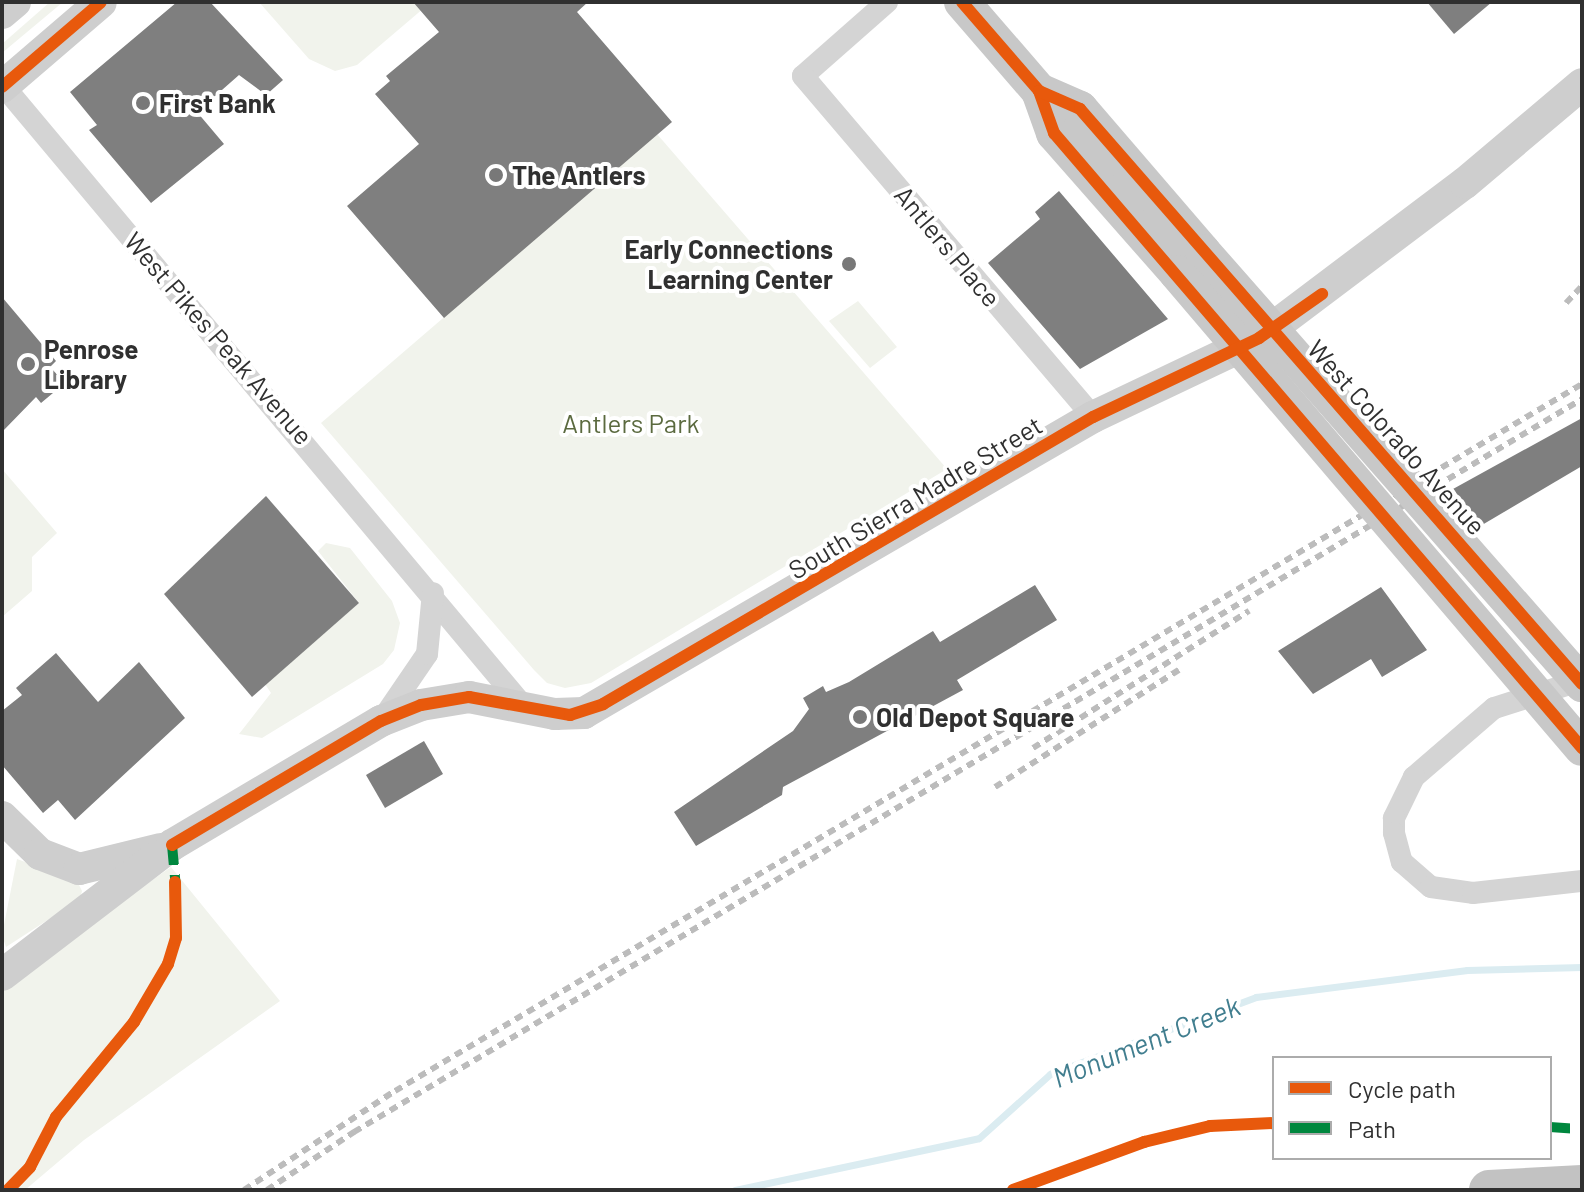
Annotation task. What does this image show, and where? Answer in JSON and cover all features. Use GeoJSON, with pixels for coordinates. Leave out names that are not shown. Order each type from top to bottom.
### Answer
{"type":"FeatureCollection","features":[{"type":"Feature","properties":{"kind":"highway"},"geometry":{"type":"LineString","coordinates":[[1489,1190],[1582,1185]]}},
{"type":"Feature","properties":{"kind":"main road","name":"West Colorado Avenue"},"geometry":{"type":"LineString","coordinates":[[962,2],[1039,91],[1054,133],[1190,262],[1582,682]]}},
{"type":"Feature","properties":{"kind":"main road","name":"West Colorado Avenue"},"geometry":{"type":"LineString","coordinates":[[1190,262],[1582,748]]}},
{"type":"Feature","properties":{"kind":"street"},"geometry":{"type":"LineString","coordinates":[[2,13],[15,2]]}},
{"type":"Feature","properties":{"kind":"street"},"geometry":{"type":"LineString","coordinates":[[2,86],[101,2]]}},
{"type":"Feature","properties":{"kind":"street","name":"Antlers Place"},"geometry":{"type":"LineString","coordinates":[[887,2],[803,76],[1093,417]]}},
{"type":"Feature","properties":{"kind":"street","name":"South Sierra Madre Street"},"geometry":{"type":"LineString","coordinates":[[172,845],[381,721],[421,705],[469,697],[570,715],[603,704],[1093,417],[1259,338],[1465,183],[1582,84]]}},
{"type":"Feature","properties":{"kind":"street","name":"West Pikes Peak Avenue"},"geometry":{"type":"LineString","coordinates":[[2,86],[433,593],[524,707]]}},
{"type":"Feature","properties":{"kind":"street"},"geometry":{"type":"LineString","coordinates":[[381,721],[427,654],[433,593]]}},
{"type":"Feature","properties":{"kind":"street"},"geometry":{"type":"LineString","coordinates":[[1582,682],[1494,708],[1414,777],[1394,818],[1397,849],[1410,871],[1431,887],[1473,893],[1582,881]]}},
{"type":"Feature","properties":{"kind":"street"},"geometry":{"type":"LineString","coordinates":[[2,817],[40,854],[79,869],[112,865],[172,845]]}},
{"type":"Feature","properties":{"kind":"street"},"geometry":{"type":"LineString","coordinates":[[2,975],[172,845]]}},
{"type":"Feature","properties":{"kind":"green space"},"geometry":{"type":"Polygon","coordinates":[[[50,2],[63,2],[2,53],[2,44],[50,2]]]}},
{"type":"Feature","properties":{"kind":"green space"},"geometry":{"type":"Polygon","coordinates":[[[259,2],[431,2],[357,65],[335,71],[309,59],[259,2]]]}},
{"type":"Feature","properties":{"kind":"green space","name":"Antlers Park"},"geometry":{"type":"Polygon","coordinates":[[[657,134],[947,469],[591,683],[565,688],[547,683],[534,670],[321,423],[657,134]]]}},
{"type":"Feature","properties":{"kind":"green space"},"geometry":{"type":"Polygon","coordinates":[[[858,301],[897,347],[870,368],[829,321],[858,301]]]}},
{"type":"Feature","properties":{"kind":"green space"},"geometry":{"type":"Polygon","coordinates":[[[2,469],[57,533],[32,557],[32,591],[2,617],[2,469]]]}},
{"type":"Feature","properties":{"kind":"green space"},"geometry":{"type":"Polygon","coordinates":[[[326,543],[350,548],[392,601],[400,623],[394,650],[383,664],[262,738],[239,734],[271,693],[265,684],[359,603],[318,551],[326,543]]]}},
{"type":"Feature","properties":{"kind":"green space"},"geometry":{"type":"Polygon","coordinates":[[[17,859],[77,881],[82,891],[80,899],[6,947],[2,935],[17,859]]]}},
{"type":"Feature","properties":{"kind":"green space"},"geometry":{"type":"Polygon","coordinates":[[[171,867],[280,1001],[84,1140],[25,1190],[2,1190],[2,985],[171,867]]]}},
{"type":"Feature","properties":{"kind":"building","name":"First Bank"},"geometry":{"type":"Polygon","coordinates":[[[177,2],[210,2],[283,80],[266,95],[239,75],[197,112],[224,144],[151,203],[89,130],[97,125],[70,92],[177,2]]]}},
{"type":"Feature","properties":{"kind":"building","name":"The Antlers"},"geometry":{"type":"Polygon","coordinates":[[[413,2],[588,2],[577,12],[672,122],[444,318],[347,206],[419,144],[375,94],[390,81],[386,76],[439,32],[413,2]]]}},
{"type":"Feature","properties":{"kind":"building"},"geometry":{"type":"Polygon","coordinates":[[[1427,2],[1492,2],[1454,34],[1427,2]]]}},
{"type":"Feature","properties":{"kind":"building"},"geometry":{"type":"Polygon","coordinates":[[[1059,191],[1168,319],[1080,369],[988,263],[1040,219],[1035,212],[1059,191]]]}},
{"type":"Feature","properties":{"kind":"building","name":"Penrose Library"},"geometry":{"type":"Polygon","coordinates":[[[2,297],[56,361],[50,367],[65,383],[41,403],[36,397],[2,432],[2,297]]]}},
{"type":"Feature","properties":{"kind":"building"},"geometry":{"type":"Polygon","coordinates":[[[1582,418],[1582,466],[1482,525],[1453,489],[1582,418]]]}},
{"type":"Feature","properties":{"kind":"building"},"geometry":{"type":"Polygon","coordinates":[[[266,496],[359,603],[252,697],[164,594],[266,496]]]}},
{"type":"Feature","properties":{"kind":"building","name":"Old Depot Square"},"geometry":{"type":"Polygon","coordinates":[[[1035,585],[1057,620],[957,680],[963,690],[783,787],[782,795],[696,846],[674,812],[793,731],[809,709],[803,698],[823,686],[826,692],[849,682],[933,631],[940,642],[1035,585]]]}},
{"type":"Feature","properties":{"kind":"building"},"geometry":{"type":"Polygon","coordinates":[[[1381,587],[1427,650],[1382,677],[1371,659],[1313,694],[1278,651],[1381,587]]]}},
{"type":"Feature","properties":{"kind":"building"},"geometry":{"type":"Polygon","coordinates":[[[56,653],[98,702],[139,662],[185,718],[75,820],[58,800],[43,813],[2,765],[2,711],[22,695],[16,688],[56,653]]]}},
{"type":"Feature","properties":{"kind":"building"},"geometry":{"type":"Polygon","coordinates":[[[424,741],[443,774],[385,808],[366,775],[424,741]]]}},
{"type":"Feature","properties":{"kind":"waterway","name":"Monument Creek"},"geometry":{"type":"LineString","coordinates":[[735,1190],[979,1138],[1050,1074],[1256,997],[1467,970],[1582,967]]}},
{"type":"Feature","properties":{"kind":"railway"},"geometry":{"type":"LineString","coordinates":[[1566,303],[1582,286]]}},
{"type":"Feature","properties":{"kind":"railway"},"geometry":{"type":"LineString","coordinates":[[244,1190],[395,1091],[1582,384]]}},
{"type":"Feature","properties":{"kind":"railway"},"geometry":{"type":"LineString","coordinates":[[267,1190],[354,1132],[1582,399]]}},
{"type":"Feature","properties":{"kind":"railway"},"geometry":{"type":"LineString","coordinates":[[1033,748],[1249,611]]}},
{"type":"Feature","properties":{"kind":"railway"},"geometry":{"type":"LineString","coordinates":[[995,787],[1179,670]]}},
{"type":"Feature","properties":{"kind":"marked path"},"geometry":{"type":"LineString","coordinates":[[172,845],[176,888]]}},
{"type":"Feature","properties":{"kind":"marked path"},"geometry":{"type":"LineString","coordinates":[[1552,1127],[1582,1129]]}},
{"type":"Feature","properties":{"kind":"cycle path"},"geometry":{"type":"LineString","coordinates":[[2,87],[101,2]]}},
{"type":"Feature","properties":{"kind":"cycle path"},"geometry":{"type":"LineString","coordinates":[[962,2],[1039,91],[1054,133],[1582,748]]}},
{"type":"Feature","properties":{"kind":"cycle path"},"geometry":{"type":"LineString","coordinates":[[1039,91],[1080,109],[1582,684]]}},
{"type":"Feature","properties":{"kind":"cycle path"},"geometry":{"type":"LineString","coordinates":[[172,845],[381,721],[421,705],[469,697],[570,715],[603,704],[1093,417],[1259,338],[1322,294]]}},
{"type":"Feature","properties":{"kind":"cycle path"},"geometry":{"type":"LineString","coordinates":[[8,1190],[30,1167],[56,1117],[134,1022],[168,964],[176,938],[175,882]]}},
{"type":"Feature","properties":{"kind":"cycle path"},"geometry":{"type":"LineString","coordinates":[[1013,1190],[1144,1142],[1210,1126],[1272,1123]]}},
{"type":"Feature","properties":{"kind":"place","name":"First Bank"},"geometry":{"type":"Point","coordinates":[143,103]}},
{"type":"Feature","properties":{"kind":"place","name":"The Antlers"},"geometry":{"type":"Point","coordinates":[496,175]}},
{"type":"Feature","properties":{"kind":"place","name":"Early Connections Learning Center"},"geometry":{"type":"Point","coordinates":[849,264]}},
{"type":"Feature","properties":{"kind":"place","name":"Penrose Library"},"geometry":{"type":"Point","coordinates":[28,364]}},
{"type":"Feature","properties":{"kind":"place","name":"Old Depot Square"},"geometry":{"type":"Point","coordinates":[860,717]}}]}
